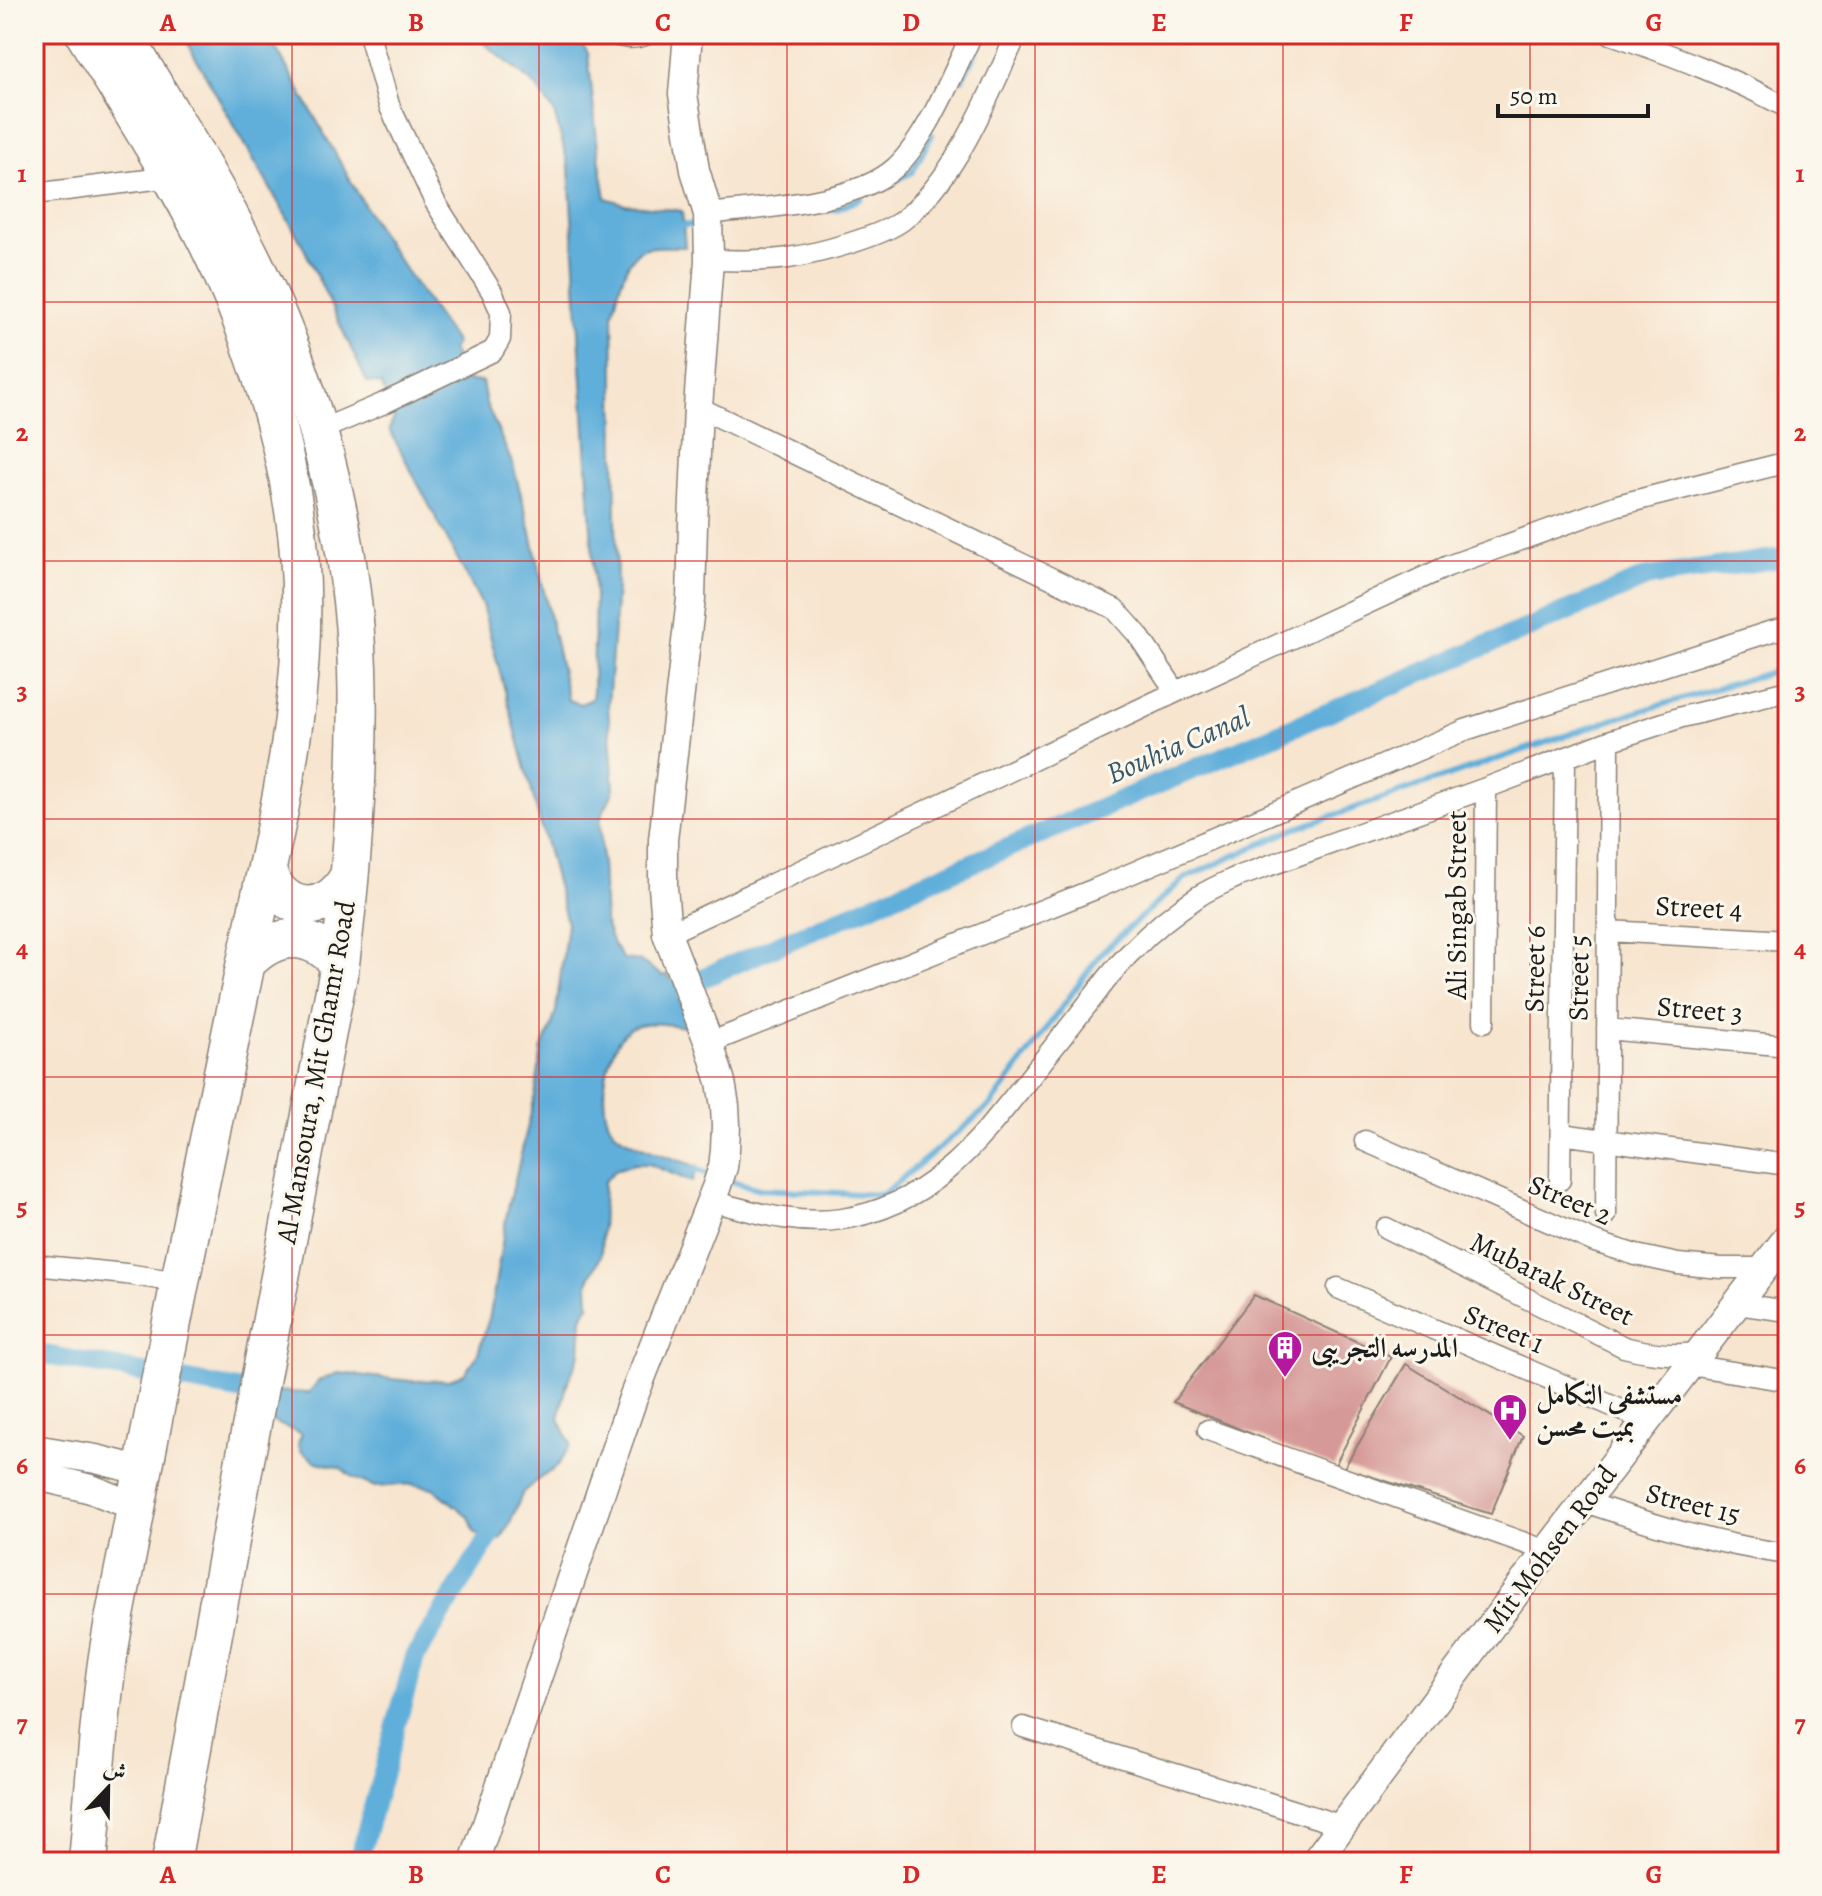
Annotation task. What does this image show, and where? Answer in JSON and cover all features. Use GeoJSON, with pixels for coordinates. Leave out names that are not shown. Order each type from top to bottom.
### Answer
{"type":"FeatureCollection","features":[{"type":"Feature","properties":{"kind":"highway"},"geometry":{"type":"LineString","coordinates":[[85,34],[207,241],[237,309],[282,448],[294,514],[301,579],[301,645],[286,774],[177,1295],[108,1661],[88,1862]]}},
{"type":"Feature","properties":{"kind":"highway","name":"Al Mansoura, Mit Ghamr Road"},"geometry":{"type":"LineString","coordinates":[[123,34],[215,190],[255,267],[290,348],[318,431],[333,489],[352,606],[358,726],[340,964],[171,1862]]}},
{"type":"Feature","properties":{"kind":"highway"},"geometry":{"type":"LineString","coordinates":[[267,872],[281,895],[305,906],[319,905],[331,899],[348,878]]}},
{"type":"Feature","properties":{"kind":"highway"},"geometry":{"type":"LineString","coordinates":[[246,963],[257,951],[285,939],[316,944],[340,964]]}},
{"type":"Feature","properties":{"kind":"street"},"geometry":{"type":"LineString","coordinates":[[318,431],[493,351],[500,339],[501,312],[492,292],[435,202],[389,105],[369,34]]}},
{"type":"Feature","properties":{"kind":"street"},"geometry":{"type":"LineString","coordinates":[[614,34],[628,38],[648,34]]}},
{"type":"Feature","properties":{"kind":"street"},"geometry":{"type":"LineString","coordinates":[[474,1862],[633,1398],[717,1185],[726,1125],[721,1082],[709,1043],[667,934],[663,887],[663,840],[691,599],[698,407],[709,236],[683,94],[688,34]]}},
{"type":"Feature","properties":{"kind":"street"},"geometry":{"type":"LineString","coordinates":[[709,236],[878,180],[896,167],[932,116],[972,34]]}},
{"type":"Feature","properties":{"kind":"street"},"geometry":{"type":"LineString","coordinates":[[709,236],[784,259],[809,255],[878,233],[901,222],[934,189],[957,154],[1017,34]]}},
{"type":"Feature","properties":{"kind":"street"},"geometry":{"type":"LineString","coordinates":[[1611,34],[1750,87],[1788,108]]}},
{"type":"Feature","properties":{"kind":"street"},"geometry":{"type":"LineString","coordinates":[[34,194],[171,177]]}},
{"type":"Feature","properties":{"kind":"street"},"geometry":{"type":"LineString","coordinates":[[698,407],[1115,609],[1138,635],[1176,692]]}},
{"type":"Feature","properties":{"kind":"street"},"geometry":{"type":"LineString","coordinates":[[667,934],[1435,572],[1618,505],[1788,462]]}},
{"type":"Feature","properties":{"kind":"street"},"geometry":{"type":"LineString","coordinates":[[709,1043],[1095,889],[1465,730],[1788,628]]}},
{"type":"Feature","properties":{"kind":"street"},"geometry":{"type":"LineString","coordinates":[[717,1185],[775,1217],[804,1221],[869,1213],[906,1199],[932,1183],[967,1153],[1117,966],[1150,934],[1199,896],[1237,877],[1609,741],[1682,717],[1788,691]]}},
{"type":"Feature","properties":{"kind":"street","name":"Street 5"},"geometry":{"type":"LineString","coordinates":[[1606,1215],[1609,741]]}},
{"type":"Feature","properties":{"kind":"street","name":"Street 6"},"geometry":{"type":"LineString","coordinates":[[1560,1180],[1565,758]]}},
{"type":"Feature","properties":{"kind":"street","name":"Ali Singab Street"},"geometry":{"type":"LineString","coordinates":[[1484,1022],[1486,788]]}},
{"type":"Feature","properties":{"kind":"street","name":"Street 4"},"geometry":{"type":"LineString","coordinates":[[1608,931],[1788,941]]}},
{"type":"Feature","properties":{"kind":"street","name":"Street 3"},"geometry":{"type":"LineString","coordinates":[[1607,1029],[1788,1046]]}},
{"type":"Feature","properties":{"kind":"street"},"geometry":{"type":"LineString","coordinates":[[1561,1134],[1788,1165]]}},
{"type":"Feature","properties":{"kind":"street","name":"Street 2"},"geometry":{"type":"LineString","coordinates":[[1365,1141],[1622,1251],[1678,1264],[1764,1268]]}},
{"type":"Feature","properties":{"kind":"street","name":"Mubarak Street"},"geometry":{"type":"LineString","coordinates":[[1386,1228],[1624,1347],[1695,1359],[1788,1381]]}},
{"type":"Feature","properties":{"kind":"street","name":"Mit Mohsen Road"},"geometry":{"type":"LineString","coordinates":[[1315,1862],[1547,1551],[1788,1237]]}},
{"type":"Feature","properties":{"kind":"street"},"geometry":{"type":"LineString","coordinates":[[34,1265],[126,1274],[177,1295]]}},
{"type":"Feature","properties":{"kind":"street","name":"Street 1"},"geometry":{"type":"LineString","coordinates":[[1338,1288],[1647,1421]]}},
{"type":"Feature","properties":{"kind":"street"},"geometry":{"type":"LineString","coordinates":[[1737,1304],[1788,1311]]}},
{"type":"Feature","properties":{"kind":"street"},"geometry":{"type":"LineString","coordinates":[[1208,1430],[1547,1551]]}},
{"type":"Feature","properties":{"kind":"street"},"geometry":{"type":"LineString","coordinates":[[34,1449],[96,1459],[142,1476]]}},
{"type":"Feature","properties":{"kind":"street"},"geometry":{"type":"LineString","coordinates":[[34,1475],[91,1489],[142,1476]]}},
{"type":"Feature","properties":{"kind":"street","name":"Street 15"},"geometry":{"type":"LineString","coordinates":[[1585,1502],[1647,1523],[1788,1554]]}},
{"type":"Feature","properties":{"kind":"street"},"geometry":{"type":"LineString","coordinates":[[1023,1727],[1343,1826]]}},
{"type":"Feature","properties":{"kind":"water"},"geometry":{"type":"Polygon","coordinates":[[[182,34],[268,34],[380,233],[456,343],[452,350],[468,381],[482,382],[486,403],[513,465],[568,700],[581,704],[592,699],[595,595],[569,168],[554,112],[535,85],[473,34],[570,34],[581,42],[588,53],[606,198],[625,204],[682,211],[685,247],[652,247],[639,251],[624,275],[613,313],[617,588],[608,706],[614,788],[600,821],[605,923],[613,944],[623,959],[640,961],[663,976],[668,974],[687,1017],[683,1019],[684,1027],[649,1024],[629,1029],[614,1049],[604,1094],[608,1121],[621,1137],[698,1167],[692,1182],[649,1164],[634,1164],[615,1170],[604,1182],[601,1256],[588,1282],[589,1305],[582,1317],[580,1354],[567,1384],[559,1419],[571,1444],[557,1467],[523,1492],[501,1539],[475,1533],[469,1517],[433,1488],[412,1484],[375,1487],[353,1478],[341,1468],[317,1462],[301,1451],[298,1443],[302,1434],[268,1420],[274,1391],[309,1393],[318,1381],[338,1373],[411,1381],[449,1380],[464,1374],[477,1356],[490,1315],[507,1213],[535,1096],[542,1047],[556,1011],[567,923],[482,605],[389,429],[395,416],[381,384],[367,382],[302,244],[182,34]]]}},
{"type":"Feature","properties":{"kind":"building","name":"المدرسه التجريبى"},"geometry":{"type":"Polygon","coordinates":[[[1254,1295],[1391,1357],[1334,1467],[1173,1402],[1254,1295]]]}},
{"type":"Feature","properties":{"kind":"building"},"geometry":{"type":"Polygon","coordinates":[[[1406,1364],[1523,1436],[1491,1514],[1344,1468],[1406,1364]]]}},
{"type":"Feature","properties":{"kind":"waterway"},"geometry":{"type":"LineString","coordinates":[[962,79],[985,34]]}},
{"type":"Feature","properties":{"kind":"waterway"},"geometry":{"type":"LineString","coordinates":[[885,186],[912,172],[932,135]]}},
{"type":"Feature","properties":{"kind":"waterway"},"geometry":{"type":"LineString","coordinates":[[791,214],[837,209],[861,198]]}},
{"type":"Feature","properties":{"kind":"waterway"},"geometry":{"type":"LineString","coordinates":[[675,226],[700,224]]}},
{"type":"Feature","properties":{"kind":"waterway","name":"Bouhia Canal"},"geometry":{"type":"LineString","coordinates":[[675,990],[1648,577],[1788,557]]}},
{"type":"Feature","properties":{"kind":"waterway"},"geometry":{"type":"LineString","coordinates":[[727,1180],[760,1189],[882,1195],[991,1105],[1102,952],[1185,878],[1294,829],[1614,719],[1788,667]]}},
{"type":"Feature","properties":{"kind":"waterway"},"geometry":{"type":"LineString","coordinates":[[689,1168],[713,1175]]}},
{"type":"Feature","properties":{"kind":"waterway"},"geometry":{"type":"LineString","coordinates":[[34,1353],[266,1395]]}},
{"type":"Feature","properties":{"kind":"waterway"},"geometry":{"type":"LineString","coordinates":[[358,1862],[415,1657],[490,1536],[494,1511]]}},
{"type":"Feature","properties":{"kind":"place","name":"المدرسه التجريبى"},"geometry":{"type":"Point","coordinates":[1285,1379]}},
{"type":"Feature","properties":{"kind":"place","name":"مستشفى التكامل بميت محسن"},"geometry":{"type":"Point","coordinates":[1510,1442]}}]}
